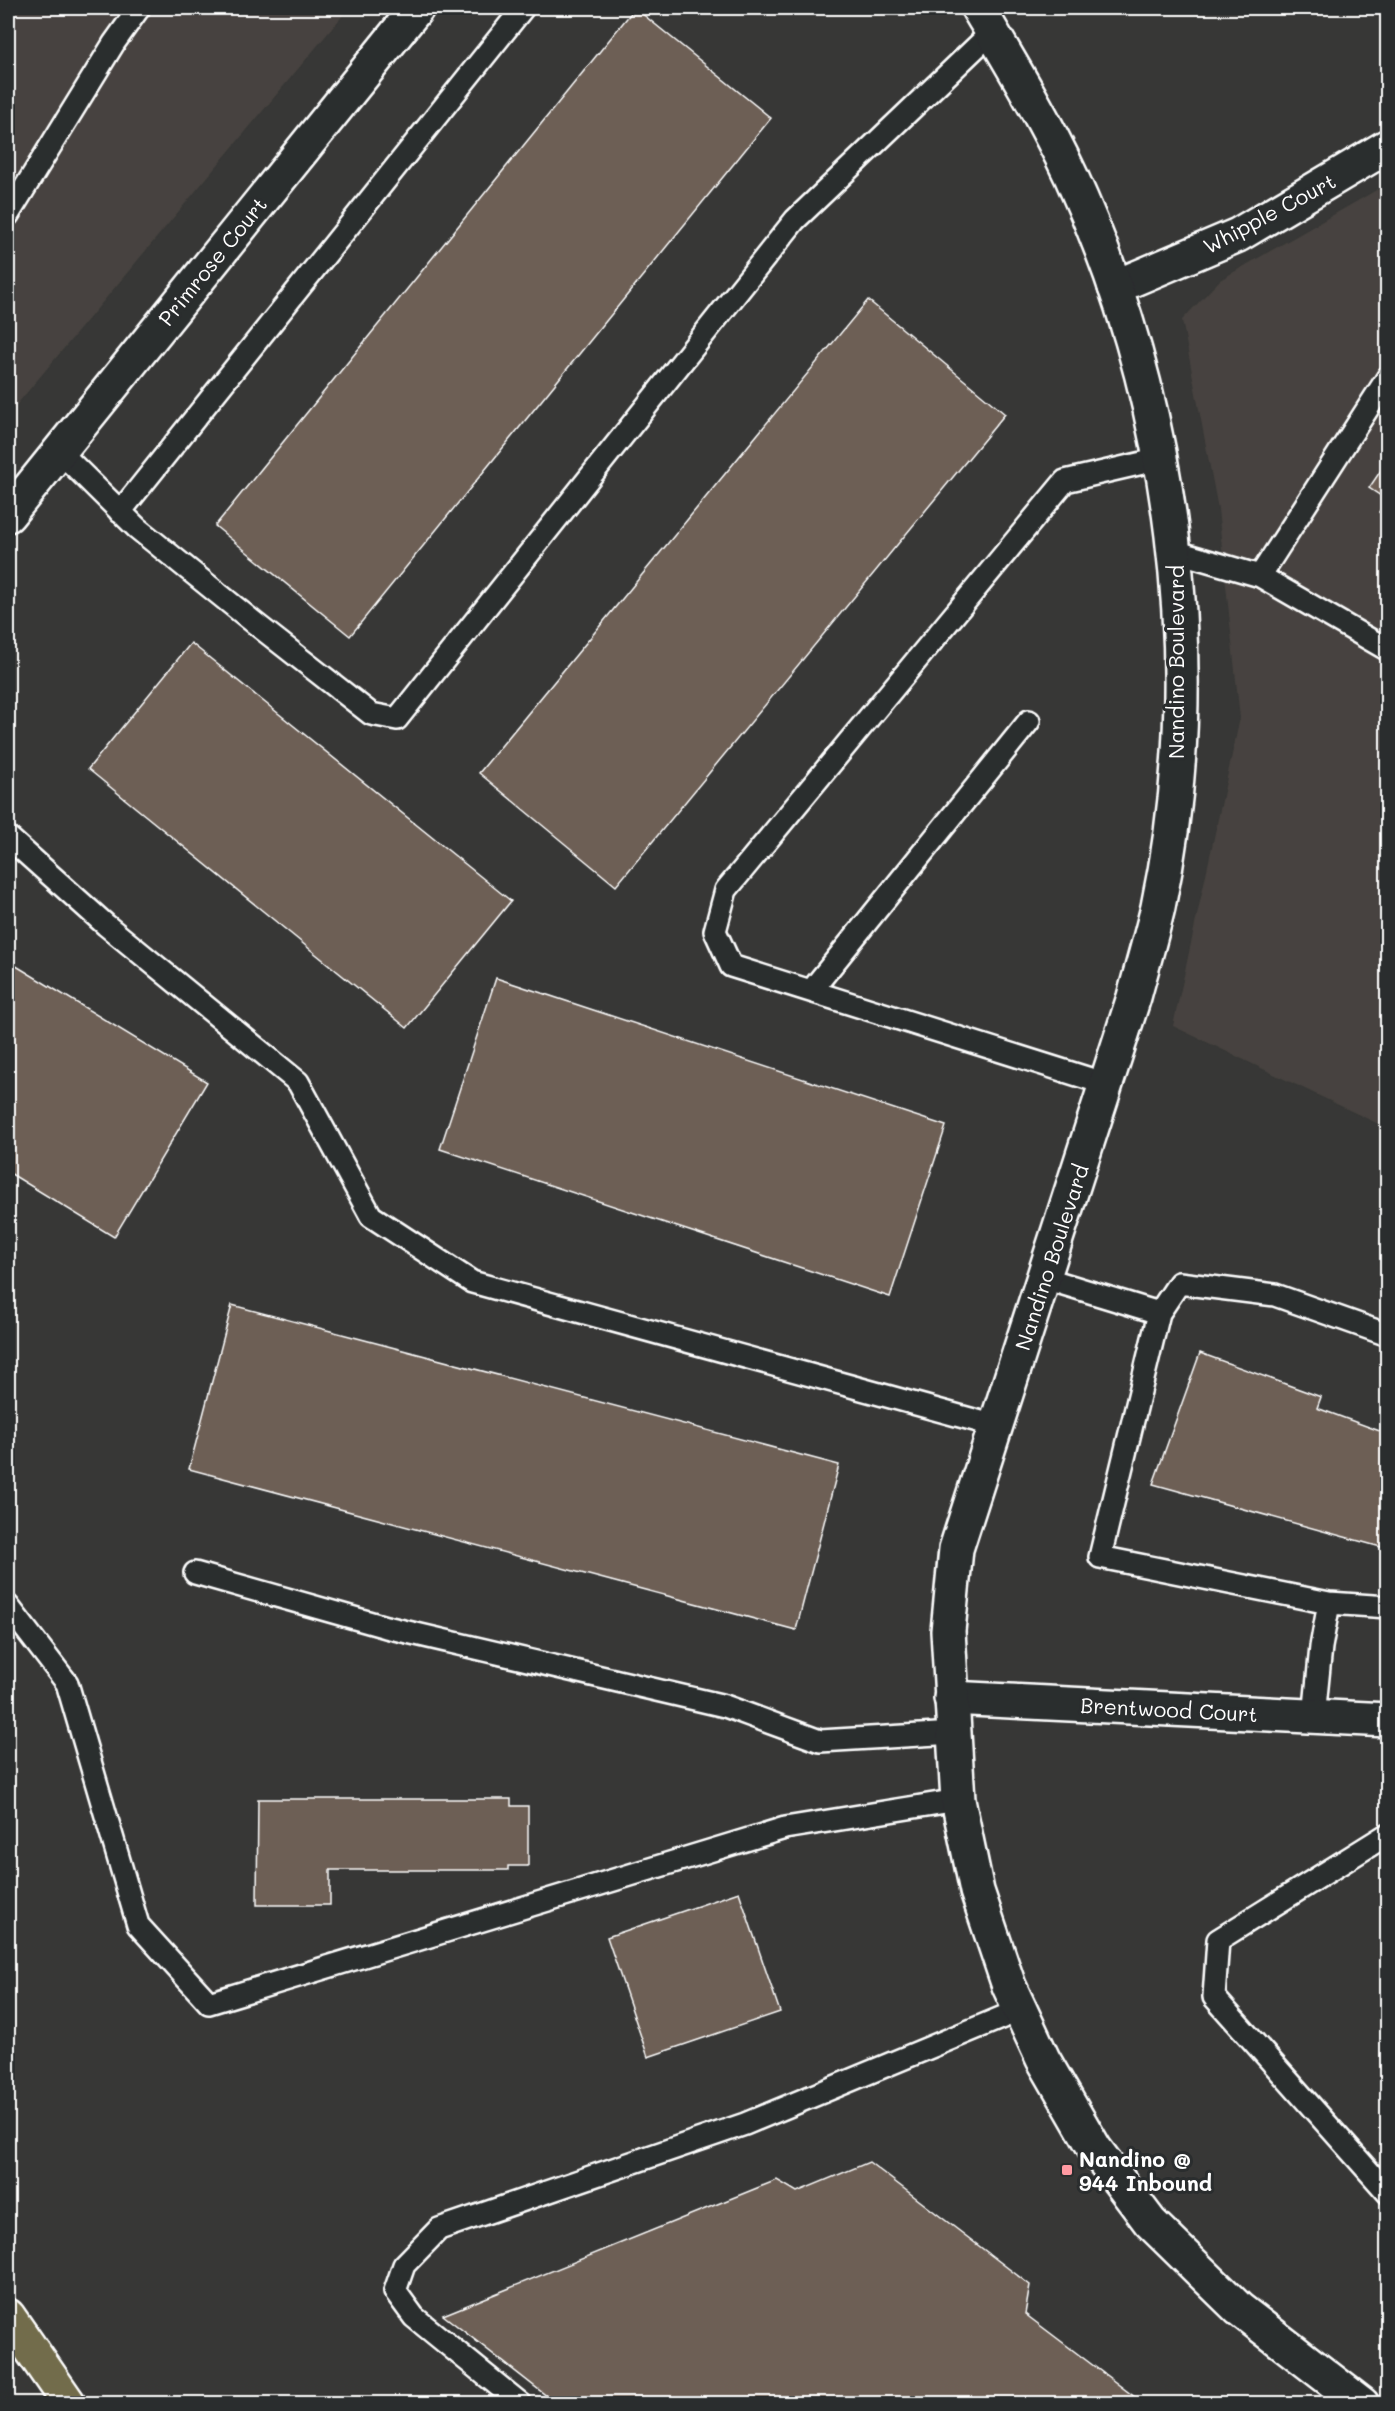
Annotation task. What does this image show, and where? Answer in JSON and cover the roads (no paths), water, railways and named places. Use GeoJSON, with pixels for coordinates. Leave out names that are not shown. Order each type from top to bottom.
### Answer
{"type":"FeatureCollection","features":[{"type":"Feature","properties":{"kind":"highway"},"geometry":{"type":"LineString","coordinates":[[8,2316],[69,2403]]}},
{"type":"Feature","properties":{"kind":"street","name":"Primrose Court"},"geometry":{"type":"LineString","coordinates":[[8,515],[417,8]]}},
{"type":"Feature","properties":{"kind":"street","name":"Nandino Boulevard"},"geometry":{"type":"LineString","coordinates":[[985,20],[1071,176],[1115,287],[1150,408],[1172,522],[1179,622],[1180,717],[1173,808],[1158,906],[1134,997],[956,1549],[948,1631],[958,1800],[977,1891],[1020,2010],[1043,2060],[1095,2149],[1150,2222],[1239,2309],[1362,2403]]}},
{"type":"Feature","properties":{"kind":"street","name":"Whipple Court"},"geometry":{"type":"LineString","coordinates":[[1115,287],[1238,235],[1388,146]]}},
{"type":"Feature","properties":{"kind":"street","name":"Brentwood Court"},"geometry":{"type":"LineString","coordinates":[[951,1698],[1388,1720]]}},
{"type":"Feature","properties":{"kind":"lane"},"geometry":{"type":"LineString","coordinates":[[8,215],[114,43],[140,8]]}},
{"type":"Feature","properties":{"kind":"lane"},"geometry":{"type":"LineString","coordinates":[[120,512],[523,8]]}},
{"type":"Feature","properties":{"kind":"lane"},"geometry":{"type":"LineString","coordinates":[[59,451],[136,528],[371,714],[397,719],[795,220],[985,20]]}},
{"type":"Feature","properties":{"kind":"lane"},"geometry":{"type":"LineString","coordinates":[[1260,576],[1388,376]]}},
{"type":"Feature","properties":{"kind":"lane"},"geometry":{"type":"LineString","coordinates":[[1106,1084],[730,966],[715,931],[726,890],[1065,482],[1160,459]]}},
{"type":"Feature","properties":{"kind":"lane"},"geometry":{"type":"LineString","coordinates":[[1174,550],[1260,576],[1388,650]]}},
{"type":"Feature","properties":{"kind":"lane"},"geometry":{"type":"LineString","coordinates":[[811,991],[1029,721]]}},
{"type":"Feature","properties":{"kind":"lane"},"geometry":{"type":"LineString","coordinates":[[8,837],[106,925],[298,1082],[371,1216],[472,1282],[996,1425]]}},
{"type":"Feature","properties":{"kind":"lane"},"geometry":{"type":"LineString","coordinates":[[1044,1278],[1159,1313]]}},
{"type":"Feature","properties":{"kind":"lane"},"geometry":{"type":"LineString","coordinates":[[1388,1335],[1275,1295],[1179,1283],[1159,1313],[1100,1557],[1329,1603],[1388,1606]]}},
{"type":"Feature","properties":{"kind":"lane"},"geometry":{"type":"LineString","coordinates":[[195,1573],[386,1627],[725,1706],[820,1741],[954,1733]]}},
{"type":"Feature","properties":{"kind":"lane"},"geometry":{"type":"LineString","coordinates":[[1314,1717],[1321,1647],[1329,1603]]}},
{"type":"Feature","properties":{"kind":"lane"},"geometry":{"type":"LineString","coordinates":[[8,1606],[67,1683],[138,1925],[209,2003],[785,1828],[958,1800]]}},
{"type":"Feature","properties":{"kind":"lane"},"geometry":{"type":"LineString","coordinates":[[1388,1834],[1218,1940],[1214,1996],[1388,2193]]}},
{"type":"Feature","properties":{"kind":"lane"},"geometry":{"type":"LineString","coordinates":[[520,2403],[414,2317],[395,2291],[404,2265],[439,2229],[745,2124],[1020,2010]]}},
{"type":"Feature","properties":{"kind":"place","name":"Nandino @ 944 Inbound"},"geometry":{"type":"Point","coordinates":[1067,2170]}}]}
